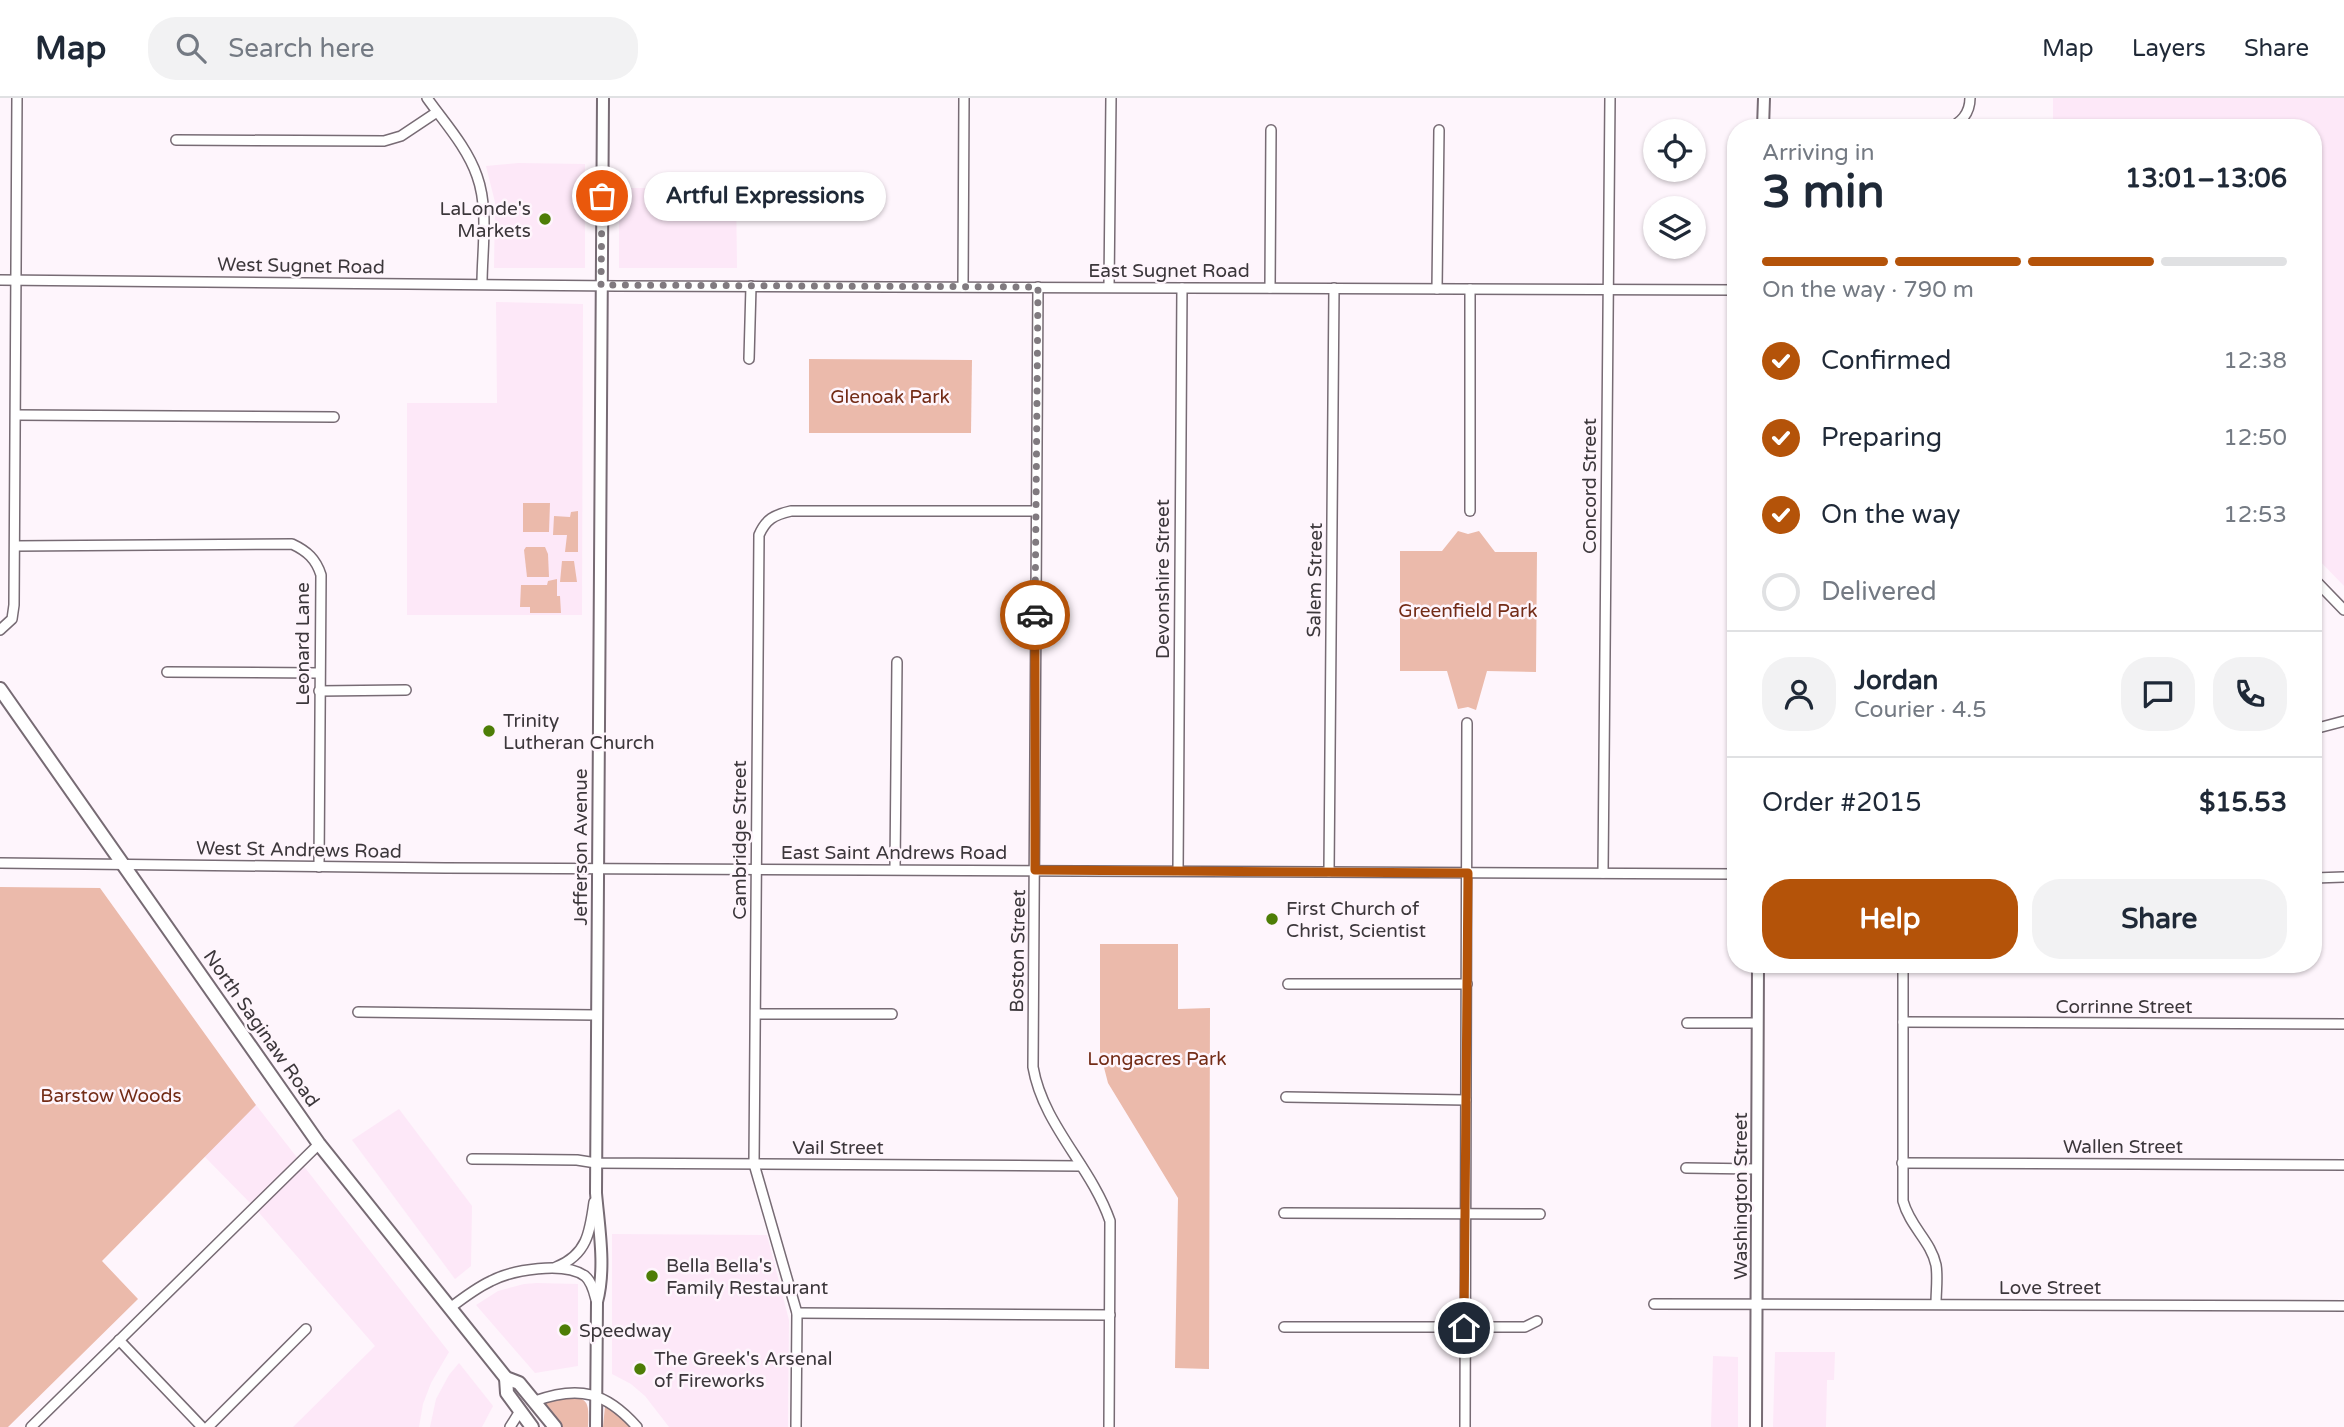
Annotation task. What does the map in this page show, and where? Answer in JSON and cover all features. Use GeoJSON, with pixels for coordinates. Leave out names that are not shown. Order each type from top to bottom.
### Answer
{"type":"FeatureCollection","features":[{"type":"Feature","properties":{"kind":"main road","name":"North Saginaw Road"},"geometry":{"type":"LineString","coordinates":[[0,689],[319,1144],[506,1378],[519,1383],[555,1427]]}},
{"type":"Feature","properties":{"kind":"main road","name":"North Saginaw Road"},"geometry":{"type":"LineString","coordinates":[[506,1378],[507,1393],[532,1427]]}},
{"type":"Feature","properties":{"kind":"street"},"geometry":{"type":"LineString","coordinates":[[0,631],[12,619],[14,612],[17,98]]}},
{"type":"Feature","properties":{"kind":"street"},"geometry":{"type":"LineString","coordinates":[[427,98],[470,159],[478,178],[483,208],[482,284]]}},
{"type":"Feature","properties":{"kind":"street","name":"Jefferson Avenue"},"geometry":{"type":"LineString","coordinates":[[596,1427],[597,1302],[600,1290],[596,1193],[596,1015],[603,98]]}},
{"type":"Feature","properties":{"kind":"street"},"geometry":{"type":"LineString","coordinates":[[963,287],[964,98]]}},
{"type":"Feature","properties":{"kind":"street"},"geometry":{"type":"LineString","coordinates":[[1109,288],[1111,98]]}},
{"type":"Feature","properties":{"kind":"street","name":"Concord Street"},"geometry":{"type":"LineString","coordinates":[[1603,873],[1609,98]]}},
{"type":"Feature","properties":{"kind":"street"},"geometry":{"type":"LineString","coordinates":[[1763,119],[1764,98]]}},
{"type":"Feature","properties":{"kind":"street"},"geometry":{"type":"LineString","coordinates":[[1962,119],[1970,98]]}},
{"type":"Feature","properties":{"kind":"street"},"geometry":{"type":"LineString","coordinates":[[176,140],[384,141],[401,136],[437,112]]}},
{"type":"Feature","properties":{"kind":"street"},"geometry":{"type":"LineString","coordinates":[[1270,288],[1271,130]]}},
{"type":"Feature","properties":{"kind":"street"},"geometry":{"type":"LineString","coordinates":[[1437,289],[1438,130]]}},
{"type":"Feature","properties":{"kind":"street","name":"West Sugnet Road"},"geometry":{"type":"LineString","coordinates":[[0,280],[601,285]]}},
{"type":"Feature","properties":{"kind":"street","name":"East Sugnet Road"},"geometry":{"type":"LineString","coordinates":[[601,285],[1727,290]]}},
{"type":"Feature","properties":{"kind":"street"},"geometry":{"type":"LineString","coordinates":[[749,359],[751,286]]}},
{"type":"Feature","properties":{"kind":"street","name":"Boston Street"},"geometry":{"type":"LineString","coordinates":[[1038,287],[1033,1068],[1042,1102],[1103,1201],[1110,1221],[1109,1427]]}},
{"type":"Feature","properties":{"kind":"street","name":"Devonshire Street"},"geometry":{"type":"LineString","coordinates":[[1178,871],[1182,288]]}},
{"type":"Feature","properties":{"kind":"street","name":"Salem Street"},"geometry":{"type":"LineString","coordinates":[[1329,872],[1334,288]]}},
{"type":"Feature","properties":{"kind":"street"},"geometry":{"type":"LineString","coordinates":[[1470,511],[1471,289]]}},
{"type":"Feature","properties":{"kind":"street"},"geometry":{"type":"LineString","coordinates":[[16,415],[334,417]]}},
{"type":"Feature","properties":{"kind":"street","name":"Cambridge Street"},"geometry":{"type":"LineString","coordinates":[[796,1427],[797,1313],[754,1164],[759,535],[764,523],[776,514],[791,512],[1035,511]]}},
{"type":"Feature","properties":{"kind":"street","name":"Leonard Lane"},"geometry":{"type":"LineString","coordinates":[[15,546],[292,544],[304,549],[318,566],[321,575],[319,867]]}},
{"type":"Feature","properties":{"kind":"street"},"geometry":{"type":"LineString","coordinates":[[2322,587],[2344,610]]}},
{"type":"Feature","properties":{"kind":"street"},"geometry":{"type":"LineString","coordinates":[[895,869],[897,662]]}},
{"type":"Feature","properties":{"kind":"street"},"geometry":{"type":"LineString","coordinates":[[167,672],[319,673]]}},
{"type":"Feature","properties":{"kind":"street"},"geometry":{"type":"LineString","coordinates":[[319,691],[406,690]]}},
{"type":"Feature","properties":{"kind":"street"},"geometry":{"type":"LineString","coordinates":[[2322,727],[2344,721]]}},
{"type":"Feature","properties":{"kind":"street"},"geometry":{"type":"LineString","coordinates":[[1465,1427],[1467,723]]}},
{"type":"Feature","properties":{"kind":"street","name":"West St Andrews Road"},"geometry":{"type":"LineString","coordinates":[[0,863],[597,868]]}},
{"type":"Feature","properties":{"kind":"street","name":"East Saint Andrews Road"},"geometry":{"type":"LineString","coordinates":[[597,868],[1727,874]]}},
{"type":"Feature","properties":{"kind":"street"},"geometry":{"type":"LineString","coordinates":[[2322,878],[2344,877]]}},
{"type":"Feature","properties":{"kind":"street","name":"Washington Street"},"geometry":{"type":"LineString","coordinates":[[1756,1427],[1758,973]]}},
{"type":"Feature","properties":{"kind":"street"},"geometry":{"type":"LineString","coordinates":[[1903,973],[1903,1201],[1906,1212],[1929,1248],[1937,1267],[1936,1304]]}},
{"type":"Feature","properties":{"kind":"street"},"geometry":{"type":"LineString","coordinates":[[1287,984],[1467,984]]}},
{"type":"Feature","properties":{"kind":"street"},"geometry":{"type":"LineString","coordinates":[[358,1012],[596,1015]]}},
{"type":"Feature","properties":{"kind":"street"},"geometry":{"type":"LineString","coordinates":[[756,1014],[892,1014]]}},
{"type":"Feature","properties":{"kind":"street","name":"Corrinne Street"},"geometry":{"type":"LineString","coordinates":[[1903,1022],[2344,1024]]}},
{"type":"Feature","properties":{"kind":"street"},"geometry":{"type":"LineString","coordinates":[[1687,1023],[1757,1023]]}},
{"type":"Feature","properties":{"kind":"street"},"geometry":{"type":"LineString","coordinates":[[1286,1097],[1466,1100]]}},
{"type":"Feature","properties":{"kind":"street"},"geometry":{"type":"LineString","coordinates":[[31,1427],[319,1144]]}},
{"type":"Feature","properties":{"kind":"street","name":"Vail Street"},"geometry":{"type":"LineString","coordinates":[[472,1159],[577,1160],[596,1163],[1080,1166]]}},
{"type":"Feature","properties":{"kind":"street","name":"Wallen Street"},"geometry":{"type":"LineString","coordinates":[[1902,1163],[2344,1165]]}},
{"type":"Feature","properties":{"kind":"street"},"geometry":{"type":"LineString","coordinates":[[1686,1168],[1757,1169]]}},
{"type":"Feature","properties":{"kind":"street"},"geometry":{"type":"LineString","coordinates":[[544,1269],[567,1263],[580,1252],[587,1237],[596,1193]]}},
{"type":"Feature","properties":{"kind":"street"},"geometry":{"type":"LineString","coordinates":[[1284,1213],[1540,1214]]}},
{"type":"Feature","properties":{"kind":"street"},"geometry":{"type":"LineString","coordinates":[[450,1308],[497,1278],[514,1272],[544,1269],[567,1270],[583,1275],[591,1283],[597,1302]]}},
{"type":"Feature","properties":{"kind":"street","name":"Love Street"},"geometry":{"type":"LineString","coordinates":[[1654,1304],[2344,1306]]}},
{"type":"Feature","properties":{"kind":"street"},"geometry":{"type":"LineString","coordinates":[[797,1313],[1110,1315]]}},
{"type":"Feature","properties":{"kind":"street"},"geometry":{"type":"LineString","coordinates":[[1284,1327],[1525,1327],[1537,1321]]}},
{"type":"Feature","properties":{"kind":"street"},"geometry":{"type":"LineString","coordinates":[[208,1427],[306,1329]]}},
{"type":"Feature","properties":{"kind":"street"},"geometry":{"type":"LineString","coordinates":[[119,1340],[202,1427]]}},
{"type":"Feature","properties":{"kind":"street"},"geometry":{"type":"LineString","coordinates":[[535,1401],[564,1393],[596,1396],[622,1410],[637,1427]]}},
{"type":"Feature","properties":{"kind":"street"},"geometry":{"type":"LineString","coordinates":[[510,1427],[520,1411]]}},
{"type":"Feature","properties":{"kind":"shaded area"},"geometry":{"type":"Polygon","coordinates":[[[2053,98],[2344,98],[2344,586],[2322,563],[2322,119],[2053,119],[2053,98]]]}},
{"type":"Feature","properties":{"kind":"shaded area"},"geometry":{"type":"Polygon","coordinates":[[[518,163],[585,164],[585,268],[494,268],[495,202],[486,166],[518,163]]]}},
{"type":"Feature","properties":{"kind":"shaded area"},"geometry":{"type":"Polygon","coordinates":[[[619,188],[736,188],[737,268],[619,268],[619,188]]]}},
{"type":"Feature","properties":{"kind":"shaded area"},"geometry":{"type":"Polygon","coordinates":[[[496,302],[583,304],[582,615],[407,615],[407,403],[497,403],[496,302]]]}},
{"type":"Feature","properties":{"kind":"shaded area"},"geometry":{"type":"Polygon","coordinates":[[[256,1105],[449,1352],[431,1383],[423,1404],[419,1427],[293,1427],[375,1346],[254,1207],[204,1156],[256,1105]]]}},
{"type":"Feature","properties":{"kind":"shaded area"},"geometry":{"type":"Polygon","coordinates":[[[399,1109],[472,1206],[471,1266],[455,1279],[352,1140],[399,1109]]]}},
{"type":"Feature","properties":{"kind":"shaded area"},"geometry":{"type":"Polygon","coordinates":[[[612,1234],[767,1235],[789,1320],[788,1427],[669,1427],[645,1396],[631,1384],[612,1374],[612,1234]]]}},
{"type":"Feature","properties":{"kind":"shaded area"},"geometry":{"type":"Polygon","coordinates":[[[537,1283],[578,1284],[578,1366],[535,1373],[476,1305],[498,1291],[537,1283]]]}},
{"type":"Feature","properties":{"kind":"shaded area"},"geometry":{"type":"Polygon","coordinates":[[[1775,1352],[1835,1352],[1834,1380],[1827,1380],[1826,1427],[1773,1427],[1775,1352]]]}},
{"type":"Feature","properties":{"kind":"shaded area"},"geometry":{"type":"Polygon","coordinates":[[[1713,1356],[1738,1357],[1738,1427],[1711,1427],[1713,1356]]]}},
{"type":"Feature","properties":{"kind":"shaded area"},"geometry":{"type":"Polygon","coordinates":[[[459,1363],[493,1406],[482,1427],[430,1427],[436,1399],[459,1363]]]}},
{"type":"Feature","properties":{"kind":"green space","name":"Glenoak Park"},"geometry":{"type":"Polygon","coordinates":[[[809,359],[972,360],[971,433],[809,433],[809,359]]]}},
{"type":"Feature","properties":{"kind":"green space"},"geometry":{"type":"Polygon","coordinates":[[[523,503],[550,503],[549,532],[523,532],[523,503]]]}},
{"type":"Feature","properties":{"kind":"green space"},"geometry":{"type":"Polygon","coordinates":[[[578,511],[578,552],[565,552],[567,535],[553,535],[554,516],[570,517],[571,512],[578,511]]]}},
{"type":"Feature","properties":{"kind":"green space","name":"Greenfield Park"},"geometry":{"type":"Polygon","coordinates":[[[1458,531],[1468,534],[1479,531],[1495,552],[1537,552],[1536,672],[1487,671],[1476,710],[1468,707],[1458,709],[1447,671],[1400,671],[1400,551],[1442,551],[1458,531]]]}},
{"type":"Feature","properties":{"kind":"green space"},"geometry":{"type":"Polygon","coordinates":[[[526,547],[545,547],[549,577],[527,577],[526,547]]]}},
{"type":"Feature","properties":{"kind":"green space"},"geometry":{"type":"Polygon","coordinates":[[[562,561],[574,561],[577,582],[560,582],[562,561]]]}},
{"type":"Feature","properties":{"kind":"green space"},"geometry":{"type":"Polygon","coordinates":[[[557,579],[561,613],[530,613],[530,607],[520,607],[521,585],[547,585],[548,581],[557,579]]]}},
{"type":"Feature","properties":{"kind":"green space","name":"Barstow Woods"},"geometry":{"type":"Polygon","coordinates":[[[0,887],[100,888],[256,1105],[102,1261],[138,1299],[8,1427],[0,1427],[0,887]]]}},
{"type":"Feature","properties":{"kind":"green space","name":"Longacres Park"},"geometry":{"type":"Polygon","coordinates":[[[1100,944],[1178,944],[1178,1009],[1210,1008],[1209,1369],[1175,1368],[1178,1198],[1108,1083],[1100,1052],[1100,944]]]}},
{"type":"Feature","properties":{"kind":"green space"},"geometry":{"type":"Polygon","coordinates":[[[561,1397],[582,1399],[585,1402],[588,1427],[561,1427],[544,1403],[561,1397]]]}},
{"type":"Feature","properties":{"kind":"green space"},"geometry":{"type":"Polygon","coordinates":[[[605,1406],[622,1418],[630,1427],[603,1427],[605,1406]]]}},
{"type":"Feature","properties":{"kind":"way so far"},"geometry":{"type":"LineString","coordinates":[[602,196],[601,285],[1038,287],[1035,615]]}},
{"type":"Feature","properties":{"kind":"place","name":"Artful Expressions"},"geometry":{"type":"Point","coordinates":[602,196]}},
{"type":"Feature","properties":{"kind":"place","name":"LaLonde's Markets"},"geometry":{"type":"Point","coordinates":[545,219]}},
{"type":"Feature","properties":{"kind":"place","name":"Trinity Lutheran Church"},"geometry":{"type":"Point","coordinates":[489,731]}},
{"type":"Feature","properties":{"kind":"place","name":"First Church of Christ, Scientist"},"geometry":{"type":"Point","coordinates":[1272,919]}},
{"type":"Feature","properties":{"kind":"place","name":"Bella Bella's Family Restaurant"},"geometry":{"type":"Point","coordinates":[652,1276]}},
{"type":"Feature","properties":{"kind":"place","name":"Speedway"},"geometry":{"type":"Point","coordinates":[565,1330]}},
{"type":"Feature","properties":{"kind":"place","name":"The Greek's Arsenal of Fireworks"},"geometry":{"type":"Point","coordinates":[640,1369]}},
{"type":"Feature","properties":{"kind":"route"},"geometry":{"type":"LineString","coordinates":[[1035,615],[1035,870],[1468,873],[1464,1328]]}}]}
